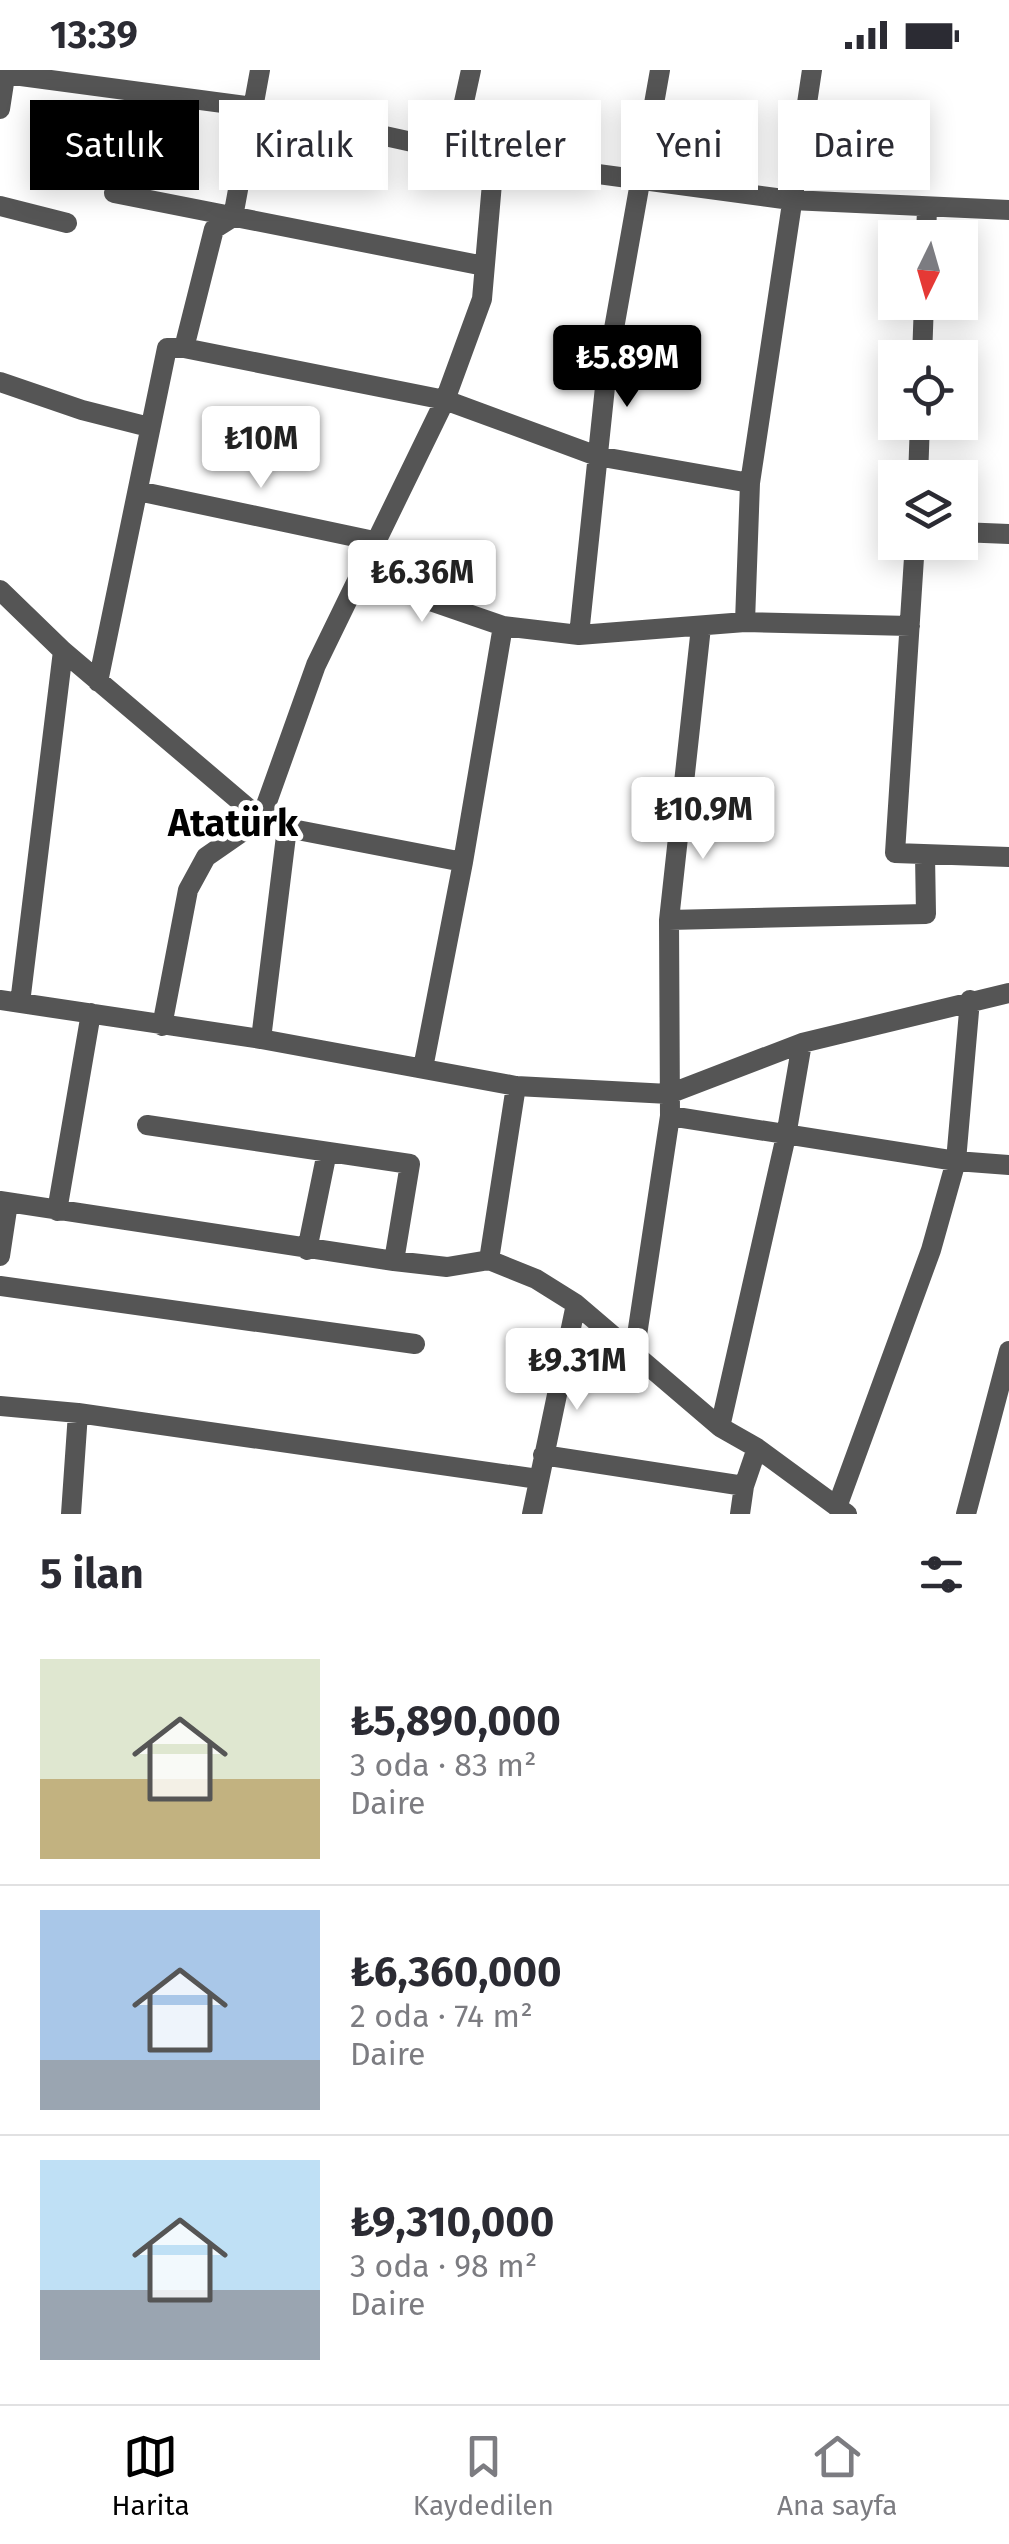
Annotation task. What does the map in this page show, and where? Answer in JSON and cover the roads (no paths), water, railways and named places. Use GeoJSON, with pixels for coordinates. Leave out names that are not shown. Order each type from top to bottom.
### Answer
{"type":"FeatureCollection","features":[{"type":"Feature","properties":{"kind":"street"},"geometry":{"type":"LineString","coordinates":[[254,100],[260,70]]}},
{"type":"Feature","properties":{"kind":"street"},"geometry":{"type":"LineString","coordinates":[[464,100],[471,70]]}},
{"type":"Feature","properties":{"kind":"street"},"geometry":{"type":"LineString","coordinates":[[654,100],[660,70]]}},
{"type":"Feature","properties":{"kind":"street"},"geometry":{"type":"LineString","coordinates":[[745,622],[750,483],[812,70]]}},
{"type":"Feature","properties":{"kind":"street"},"geometry":{"type":"LineString","coordinates":[[0,109],[6,72],[98,77],[219,100]]}},
{"type":"Feature","properties":{"kind":"street"},"geometry":{"type":"LineString","coordinates":[[184,348],[214,230],[232,216],[237,190]]}},
{"type":"Feature","properties":{"kind":"street"},"geometry":{"type":"LineString","coordinates":[[162,1026],[188,890],[206,857],[260,819],[316,665],[445,400],[482,300],[491,190]]}},
{"type":"Feature","properties":{"kind":"street"},"geometry":{"type":"LineString","coordinates":[[578,635],[607,368],[637,190]]}},
{"type":"Feature","properties":{"kind":"street"},"geometry":{"type":"LineString","coordinates":[[719,190],[791,200],[1009,210]]}},
{"type":"Feature","properties":{"kind":"street"},"geometry":{"type":"LineString","coordinates":[[114,193],[484,266]]}},
{"type":"Feature","properties":{"kind":"street"},"geometry":{"type":"LineString","coordinates":[[0,206],[67,223]]}},
{"type":"Feature","properties":{"kind":"street"},"geometry":{"type":"LineString","coordinates":[[927,208],[927,220]]}},
{"type":"Feature","properties":{"kind":"street"},"geometry":{"type":"LineString","coordinates":[[98,682],[167,348],[184,348],[445,400],[597,456],[750,483]]}},
{"type":"Feature","properties":{"kind":"street"},"geometry":{"type":"LineString","coordinates":[[0,382],[82,410],[149,427]]}},
{"type":"Feature","properties":{"kind":"street"},"geometry":{"type":"LineString","coordinates":[[138,491],[374,541]]}},
{"type":"Feature","properties":{"kind":"street"},"geometry":{"type":"LineString","coordinates":[[978,533],[1009,534]]}},
{"type":"Feature","properties":{"kind":"street"},"geometry":{"type":"LineString","coordinates":[[914,560],[895,853],[1009,857]]}},
{"type":"Feature","properties":{"kind":"street"},"geometry":{"type":"LineString","coordinates":[[358,576],[502,626],[578,635],[745,622],[910,626]]}},
{"type":"Feature","properties":{"kind":"street"},"geometry":{"type":"LineString","coordinates":[[0,590],[98,682],[260,819],[287,828],[463,862]]}},
{"type":"Feature","properties":{"kind":"street"},"geometry":{"type":"LineString","coordinates":[[423,1068],[463,862],[502,626]]}},
{"type":"Feature","properties":{"kind":"street"},"geometry":{"type":"LineString","coordinates":[[634,1355],[670,1105],[669,920],[701,627]]}},
{"type":"Feature","properties":{"kind":"street"},"geometry":{"type":"LineString","coordinates":[[63,651],[10,1001],[261,1039],[516,1086],[670,1105],[786,1136],[1009,1165]]}},
{"type":"Feature","properties":{"kind":"street"},"geometry":{"type":"LineString","coordinates":[[261,1039],[287,828]]}},
{"type":"Feature","properties":{"kind":"street"},"geometry":{"type":"LineString","coordinates":[[669,920],[926,914],[925,855]]}},
{"type":"Feature","properties":{"kind":"street"},"geometry":{"type":"LineString","coordinates":[[670,1105],[802,1043],[1009,993]]}},
{"type":"Feature","properties":{"kind":"street"},"geometry":{"type":"LineString","coordinates":[[0,1256],[4,1202],[447,1268],[489,1260],[536,1279],[576,1304],[720,1426],[757,1448],[842,1511],[956,1161],[970,1000]]}},
{"type":"Feature","properties":{"kind":"street"},"geometry":{"type":"LineString","coordinates":[[57,1211],[91,1014]]}},
{"type":"Feature","properties":{"kind":"street"},"geometry":{"type":"LineString","coordinates":[[720,1426],[786,1136],[802,1043]]}},
{"type":"Feature","properties":{"kind":"street"},"geometry":{"type":"LineString","coordinates":[[489,1260],[516,1086]]}},
{"type":"Feature","properties":{"kind":"street"},"geometry":{"type":"LineString","coordinates":[[147,1125],[410,1164],[394,1261]]}},
{"type":"Feature","properties":{"kind":"street"},"geometry":{"type":"LineString","coordinates":[[308,1250],[327,1152]]}},
{"type":"Feature","properties":{"kind":"street"},"geometry":{"type":"LineString","coordinates":[[0,1286],[415,1344]]}},
{"type":"Feature","properties":{"kind":"street"},"geometry":{"type":"LineString","coordinates":[[532,1514],[576,1304]]}},
{"type":"Feature","properties":{"kind":"street"},"geometry":{"type":"LineString","coordinates":[[966,1514],[1006,1386],[1009,1351]]}},
{"type":"Feature","properties":{"kind":"street"},"geometry":{"type":"LineString","coordinates":[[0,1406],[78,1413],[538,1479]]}},
{"type":"Feature","properties":{"kind":"street"},"geometry":{"type":"LineString","coordinates":[[70,1514],[78,1413]]}},
{"type":"Feature","properties":{"kind":"street"},"geometry":{"type":"LineString","coordinates":[[740,1514],[744,1486],[757,1448]]}},
{"type":"Feature","properties":{"kind":"street"},"geometry":{"type":"LineString","coordinates":[[543,1455],[744,1486]]}},
{"type":"Feature","properties":{"kind":"district","name":"Atatürk"},"geometry":{"type":"Point","coordinates":[233,823]}}]}
